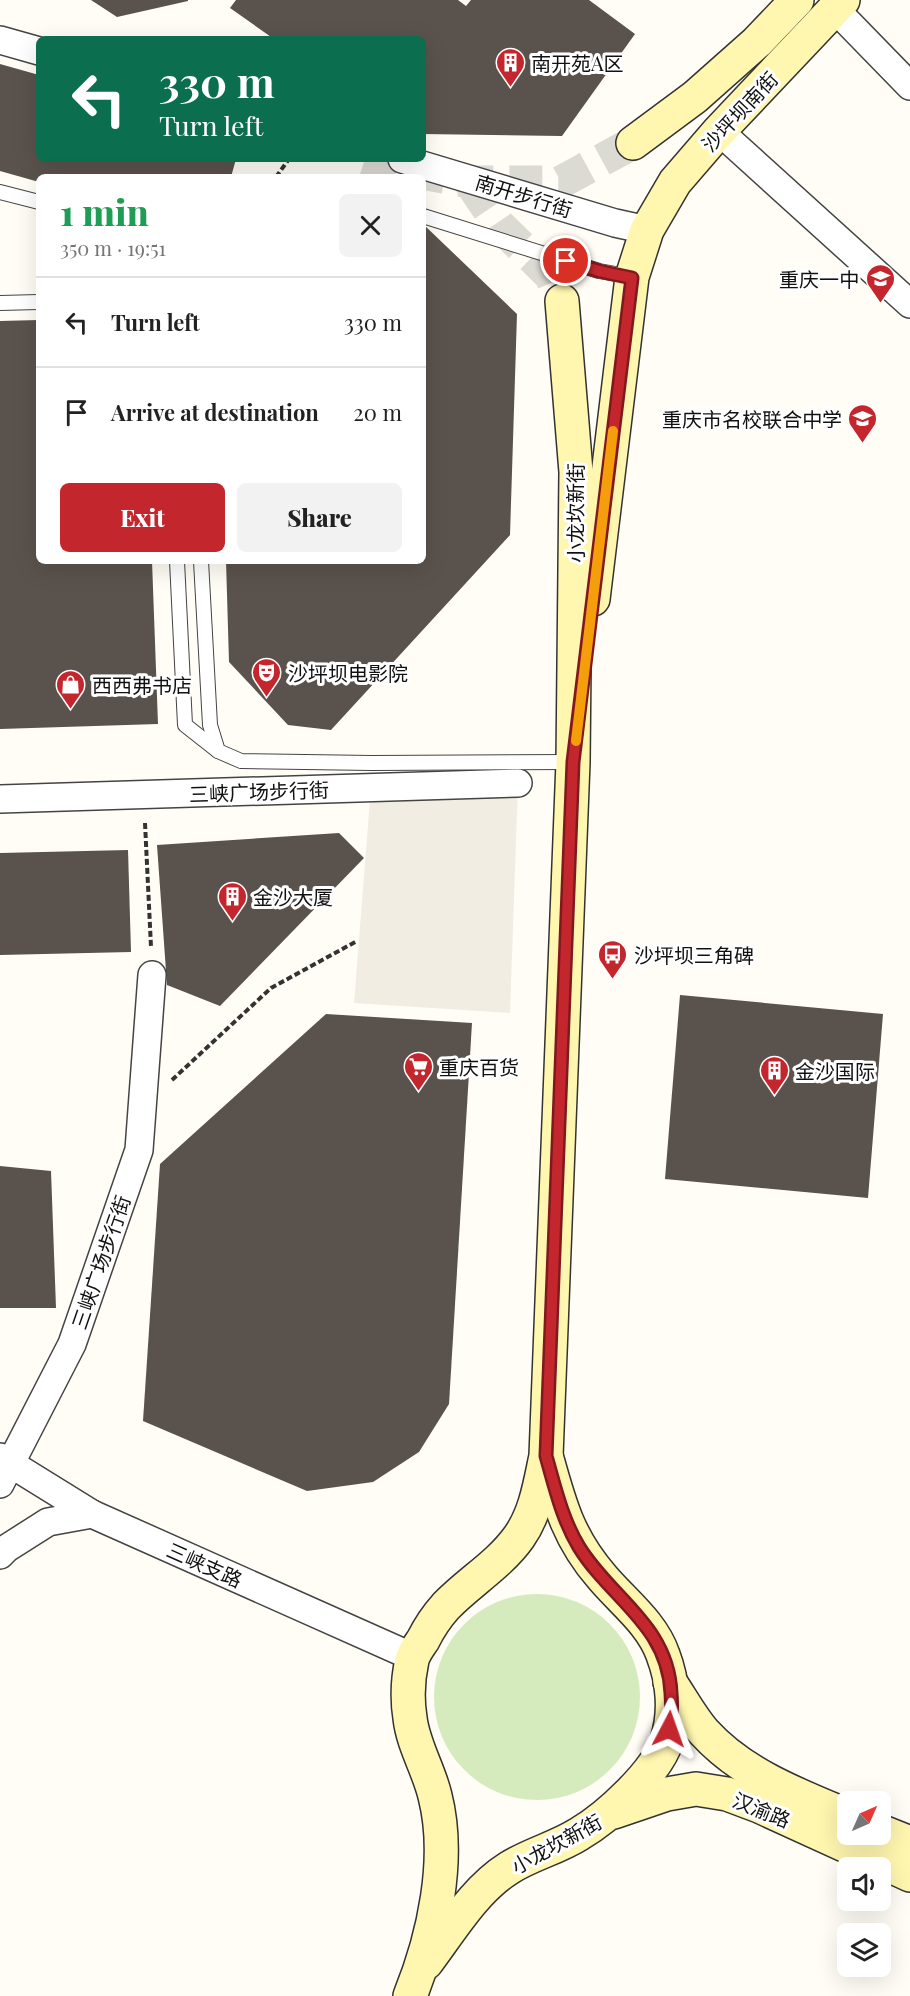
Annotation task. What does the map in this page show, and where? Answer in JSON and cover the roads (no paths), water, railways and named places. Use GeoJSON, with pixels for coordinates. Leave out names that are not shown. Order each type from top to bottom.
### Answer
{"type":"FeatureCollection","features":[{"type":"Feature","properties":{"kind":"main road","name":"沙坪坝南街"},"geometry":{"type":"LineString","coordinates":[[633,142],[695,98],[758,42],[797,0]]}},
{"type":"Feature","properties":{"kind":"main road","name":"沙坪坝南街"},"geometry":{"type":"LineString","coordinates":[[647,230],[675,182],[719,131],[839,5]]}},
{"type":"Feature","properties":{"kind":"main road","name":"小龙坎新街"},"geometry":{"type":"LineString","coordinates":[[573,762],[632,278],[647,230]]}},
{"type":"Feature","properties":{"kind":"main road","name":"小龙坎新街"},"geometry":{"type":"LineString","coordinates":[[415,1982],[440,1885],[441,1829],[435,1796],[410,1720],[408,1685],[412,1657],[446,1606],[492,1566],[518,1538],[533,1514],[546,1456],[573,762],[576,472],[562,301]]}},
{"type":"Feature","properties":{"kind":"main road","name":"小龙坎新街"},"geometry":{"type":"LineString","coordinates":[[415,1982],[483,1889],[508,1868],[533,1854],[578,1835],[607,1814],[634,1789],[667,1742],[672,1717],[670,1682],[663,1654],[648,1628],[602,1577],[580,1548],[563,1516],[546,1456]]}},
{"type":"Feature","properties":{"kind":"main road","name":"汉渝路"},"geometry":{"type":"LineString","coordinates":[[670,1682],[705,1732],[725,1750],[781,1788],[837,1811]]}},
{"type":"Feature","properties":{"kind":"main road","name":"汉渝路"},"geometry":{"type":"LineString","coordinates":[[607,1814],[686,1790],[696,1789],[727,1794],[759,1806],[910,1875]]}},
{"type":"Feature","properties":{"kind":"main road"},"geometry":{"type":"LineString","coordinates":[[891,1835],[910,1843]]}},
{"type":"Feature","properties":{"kind":"street"},"geometry":{"type":"LineString","coordinates":[[839,5],[910,86]]}},
{"type":"Feature","properties":{"kind":"street"},"geometry":{"type":"LineString","coordinates":[[0,40],[36,50]]}},
{"type":"Feature","properties":{"kind":"street"},"geometry":{"type":"LineString","coordinates":[[719,131],[910,304]]}},
{"type":"Feature","properties":{"kind":"street","name":"南开步行街"},"geometry":{"type":"LineString","coordinates":[[412,162],[615,223],[647,230]]}},
{"type":"Feature","properties":{"kind":"street","name":"三峡广场步行街"},"geometry":{"type":"LineString","coordinates":[[0,798],[518,783]]}},
{"type":"Feature","properties":{"kind":"street","name":"三峡广场步行街"},"geometry":{"type":"LineString","coordinates":[[92,1514],[3,1468],[72,1344],[139,1150],[152,975]]}},
{"type":"Feature","properties":{"kind":"street"},"geometry":{"type":"LineString","coordinates":[[0,1555],[7,1548],[48,1522],[92,1514]]}},
{"type":"Feature","properties":{"kind":"street","name":"三峡支路"},"geometry":{"type":"LineString","coordinates":[[92,1514],[412,1657]]}},
{"type":"Feature","properties":{"kind":"lane"},"geometry":{"type":"LineString","coordinates":[[0,192],[36,201]]}},
{"type":"Feature","properties":{"kind":"lane"},"geometry":{"type":"LineString","coordinates":[[426,217],[599,271],[632,278]]}},
{"type":"Feature","properties":{"kind":"lane"},"geometry":{"type":"LineString","coordinates":[[0,303],[36,302]]}},
{"type":"Feature","properties":{"kind":"lane"},"geometry":{"type":"LineString","coordinates":[[177,564],[185,725],[218,751],[241,761],[573,762]]}},
{"type":"Feature","properties":{"kind":"lane"},"geometry":{"type":"LineString","coordinates":[[201,564],[210,725],[218,751]]}},
{"type":"Feature","properties":{"kind":"tunnel"},"geometry":{"type":"LineString","coordinates":[[374,162],[389,167],[470,182],[561,182],[633,143]]}},
{"type":"Feature","properties":{"kind":"tunnel"},"geometry":{"type":"LineString","coordinates":[[470,182],[499,225],[551,276],[562,301]]}},
{"type":"Feature","properties":{"kind":"place","name":"南开苑A区"},"geometry":{"type":"Point","coordinates":[510,88]}},
{"type":"Feature","properties":{"kind":"place","name":"重庆一中"},"geometry":{"type":"Point","coordinates":[880,304]}},
{"type":"Feature","properties":{"kind":"place","name":"重庆市名校联合中学"},"geometry":{"type":"Point","coordinates":[863,444]}},
{"type":"Feature","properties":{"kind":"place","name":"沙坪坝电影院"},"geometry":{"type":"Point","coordinates":[267,698]}},
{"type":"Feature","properties":{"kind":"place","name":"西西弗书店"},"geometry":{"type":"Point","coordinates":[71,710]}},
{"type":"Feature","properties":{"kind":"place","name":"金沙大厦"},"geometry":{"type":"Point","coordinates":[232,922]}},
{"type":"Feature","properties":{"kind":"place","name":"沙坪坝三角碑"},"geometry":{"type":"Point","coordinates":[613,980]}},
{"type":"Feature","properties":{"kind":"place","name":"重庆百货"},"geometry":{"type":"Point","coordinates":[418,1092]}},
{"type":"Feature","properties":{"kind":"place","name":"金沙国际"},"geometry":{"type":"Point","coordinates":[774,1096]}}]}
